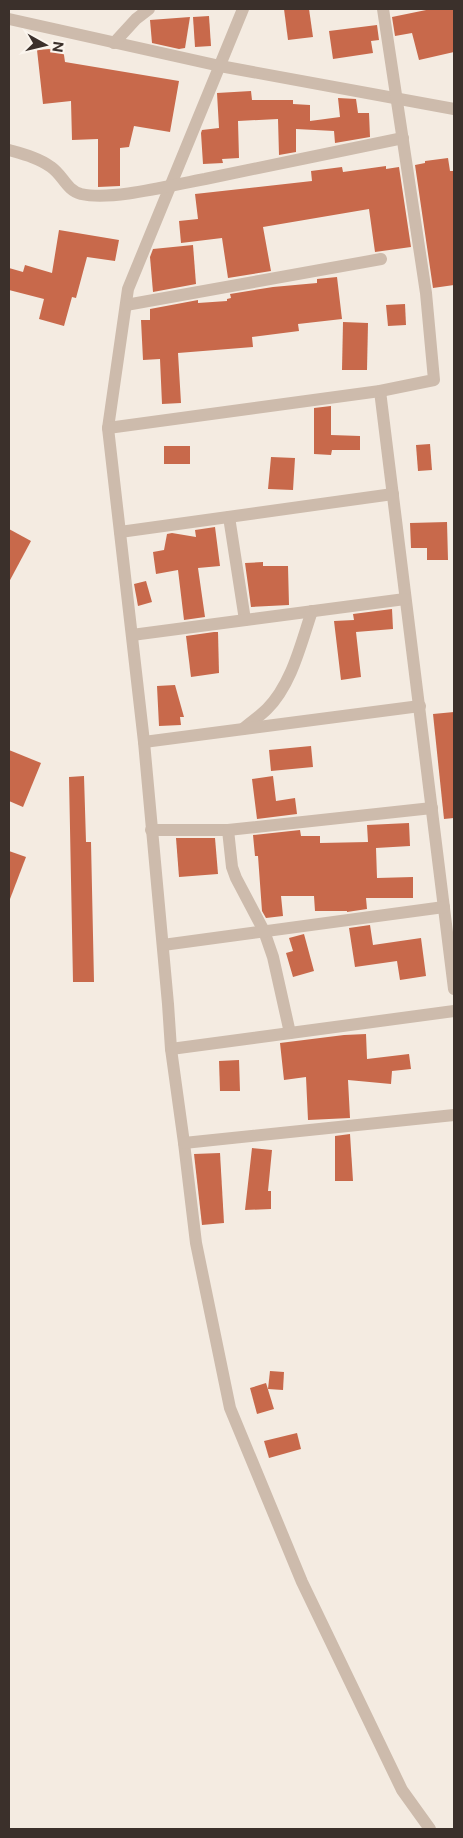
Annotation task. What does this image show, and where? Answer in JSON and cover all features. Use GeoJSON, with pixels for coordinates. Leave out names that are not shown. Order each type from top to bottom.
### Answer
{"type":"FeatureCollection","features":[{"type":"Feature","properties":{"kind":"street"},"geometry":{"type":"LineString","coordinates":[[114,43],[136,19],[149,9]]}},
{"type":"Feature","properties":{"kind":"street"},"geometry":{"type":"LineString","coordinates":[[243,9],[128,289],[108,428],[144,742],[171,1049],[196,1243],[230,1408],[306,1590],[402,1790],[430,1829]]}},
{"type":"Feature","properties":{"kind":"street"},"geometry":{"type":"LineString","coordinates":[[108,428],[380,392],[434,380],[426,293],[383,9]]}},
{"type":"Feature","properties":{"kind":"street"},"geometry":{"type":"LineString","coordinates":[[9,19],[220,66],[454,109]]}},
{"type":"Feature","properties":{"kind":"street"},"geometry":{"type":"LineString","coordinates":[[9,150],[45,163],[53,168],[69,188],[81,194],[109,196],[170,186],[403,138]]}},
{"type":"Feature","properties":{"kind":"street"},"geometry":{"type":"LineString","coordinates":[[126,305],[381,259]]}},
{"type":"Feature","properties":{"kind":"street"},"geometry":{"type":"LineString","coordinates":[[380,392],[454,989]]}},
{"type":"Feature","properties":{"kind":"street"},"geometry":{"type":"LineString","coordinates":[[120,532],[393,494]]}},
{"type":"Feature","properties":{"kind":"street"},"geometry":{"type":"LineString","coordinates":[[229,516],[245,620]]}},
{"type":"Feature","properties":{"kind":"street"},"geometry":{"type":"LineString","coordinates":[[132,635],[406,599]]}},
{"type":"Feature","properties":{"kind":"street"},"geometry":{"type":"LineString","coordinates":[[243,729],[268,708],[280,691],[292,668],[312,611]]}},
{"type":"Feature","properties":{"kind":"street"},"geometry":{"type":"LineString","coordinates":[[144,742],[420,706]]}},
{"type":"Feature","properties":{"kind":"street"},"geometry":{"type":"LineString","coordinates":[[151,830],[228,830],[432,808]]}},
{"type":"Feature","properties":{"kind":"street"},"geometry":{"type":"LineString","coordinates":[[228,830],[232,867],[264,931],[278,974],[290,1033]]}},
{"type":"Feature","properties":{"kind":"street"},"geometry":{"type":"LineString","coordinates":[[163,945],[444,907]]}},
{"type":"Feature","properties":{"kind":"street"},"geometry":{"type":"LineString","coordinates":[[171,1049],[454,1011]]}},
{"type":"Feature","properties":{"kind":"street"},"geometry":{"type":"LineString","coordinates":[[184,1143],[454,1115]]}},
{"type":"Feature","properties":{"kind":"building"},"geometry":{"type":"Polygon","coordinates":[[[284,9],[309,9],[313,37],[288,40],[284,9]]]}},
{"type":"Feature","properties":{"kind":"building"},"geometry":{"type":"Polygon","coordinates":[[[431,9],[454,9],[454,52],[419,60],[412,33],[395,36],[392,17],[431,9]]]}},
{"type":"Feature","properties":{"kind":"building"},"geometry":{"type":"Polygon","coordinates":[[[209,16],[211,46],[195,47],[193,17],[209,16]]]}},
{"type":"Feature","properties":{"kind":"building"},"geometry":{"type":"Polygon","coordinates":[[[190,17],[185,48],[179,49],[152,43],[150,20],[190,17]]]}},
{"type":"Feature","properties":{"kind":"building"},"geometry":{"type":"Polygon","coordinates":[[[377,25],[379,40],[371,41],[373,53],[333,59],[329,31],[377,25]]]}},
{"type":"Feature","properties":{"kind":"building"},"geometry":{"type":"Polygon","coordinates":[[[63,48],[65,62],[179,81],[170,132],[134,126],[129,147],[120,148],[120,186],[98,187],[98,139],[72,140],[71,101],[43,104],[37,50],[63,48]]]}},
{"type":"Feature","properties":{"kind":"building"},"geometry":{"type":"Polygon","coordinates":[[[251,91],[252,100],[293,100],[293,104],[310,105],[310,121],[340,117],[338,98],[356,99],[358,113],[369,113],[370,137],[335,143],[334,131],[296,129],[296,152],[279,155],[278,119],[238,121],[239,158],[222,159],[223,163],[203,164],[202,130],[219,128],[217,93],[251,91]]]}},
{"type":"Feature","properties":{"kind":"building"},"geometry":{"type":"Polygon","coordinates":[[[448,158],[450,171],[454,171],[454,285],[433,288],[415,165],[425,163],[425,161],[448,158]]]}},
{"type":"Feature","properties":{"kind":"building"},"geometry":{"type":"Polygon","coordinates":[[[386,166],[386,169],[399,167],[411,247],[375,252],[369,209],[263,227],[271,271],[228,278],[222,238],[181,243],[179,221],[198,219],[195,194],[312,181],[311,171],[342,167],[343,172],[386,166]]]}},
{"type":"Feature","properties":{"kind":"building"},"geometry":{"type":"Polygon","coordinates":[[[59,230],[119,240],[115,261],[87,257],[76,298],[72,297],[64,326],[39,319],[44,299],[9,290],[9,268],[23,272],[25,265],[52,273],[59,230]]]}},
{"type":"Feature","properties":{"kind":"building"},"geometry":{"type":"Polygon","coordinates":[[[193,245],[196,284],[153,292],[150,257],[153,249],[193,245]]]}},
{"type":"Feature","properties":{"kind":"building"},"geometry":{"type":"Polygon","coordinates":[[[337,277],[342,319],[298,324],[299,331],[252,337],[253,347],[178,353],[181,403],[162,404],[160,359],[143,360],[141,320],[150,320],[150,309],[198,300],[198,303],[227,301],[227,299],[231,298],[230,294],[273,287],[317,283],[317,279],[337,277]]]}},
{"type":"Feature","properties":{"kind":"building"},"geometry":{"type":"Polygon","coordinates":[[[405,304],[406,325],[388,326],[386,305],[405,304]]]}},
{"type":"Feature","properties":{"kind":"building"},"geometry":{"type":"Polygon","coordinates":[[[343,322],[368,323],[367,370],[342,370],[343,322]]]}},
{"type":"Feature","properties":{"kind":"building"},"geometry":{"type":"Polygon","coordinates":[[[331,406],[331,435],[360,436],[360,450],[332,450],[331,455],[314,454],[314,408],[331,406]]]}},
{"type":"Feature","properties":{"kind":"building"},"geometry":{"type":"Polygon","coordinates":[[[430,444],[432,470],[418,471],[416,445],[430,444]]]}},
{"type":"Feature","properties":{"kind":"building"},"geometry":{"type":"Polygon","coordinates":[[[164,446],[190,446],[190,464],[164,464],[164,446]]]}},
{"type":"Feature","properties":{"kind":"building"},"geometry":{"type":"Polygon","coordinates":[[[271,457],[295,458],[293,490],[268,489],[271,457]]]}},
{"type":"Feature","properties":{"kind":"building"},"geometry":{"type":"Polygon","coordinates":[[[447,522],[448,560],[427,560],[427,548],[411,548],[410,523],[447,522]]]}},
{"type":"Feature","properties":{"kind":"building"},"geometry":{"type":"Polygon","coordinates":[[[215,527],[220,566],[198,568],[205,617],[184,620],[178,570],[156,574],[153,552],[164,550],[167,534],[172,533],[196,537],[195,530],[215,527]]]}},
{"type":"Feature","properties":{"kind":"building"},"geometry":{"type":"Polygon","coordinates":[[[9,529],[31,541],[9,582],[9,529]]]}},
{"type":"Feature","properties":{"kind":"building"},"geometry":{"type":"Polygon","coordinates":[[[263,562],[263,566],[288,566],[289,605],[251,607],[245,563],[263,562]]]}},
{"type":"Feature","properties":{"kind":"building"},"geometry":{"type":"Polygon","coordinates":[[[146,581],[152,602],[138,606],[134,584],[146,581]]]}},
{"type":"Feature","properties":{"kind":"building"},"geometry":{"type":"Polygon","coordinates":[[[392,609],[393,629],[356,632],[361,677],[341,680],[334,621],[354,620],[353,614],[392,609]]]}},
{"type":"Feature","properties":{"kind":"building"},"geometry":{"type":"Polygon","coordinates":[[[218,632],[219,673],[191,677],[186,636],[218,632]]]}},
{"type":"Feature","properties":{"kind":"building"},"geometry":{"type":"Polygon","coordinates":[[[175,685],[184,717],[180,717],[181,725],[159,726],[157,686],[175,685]]]}},
{"type":"Feature","properties":{"kind":"building"},"geometry":{"type":"Polygon","coordinates":[[[454,712],[454,818],[444,819],[433,714],[454,712]]]}},
{"type":"Feature","properties":{"kind":"building"},"geometry":{"type":"Polygon","coordinates":[[[311,746],[313,767],[271,771],[269,750],[311,746]]]}},
{"type":"Feature","properties":{"kind":"building"},"geometry":{"type":"Polygon","coordinates":[[[9,750],[41,763],[23,807],[9,801],[9,750]]]}},
{"type":"Feature","properties":{"kind":"building"},"geometry":{"type":"Polygon","coordinates":[[[84,776],[86,842],[91,842],[94,982],[73,982],[69,777],[84,776]]]}},
{"type":"Feature","properties":{"kind":"building"},"geometry":{"type":"Polygon","coordinates":[[[273,776],[276,801],[295,798],[297,814],[257,819],[252,779],[273,776]]]}},
{"type":"Feature","properties":{"kind":"building"},"geometry":{"type":"Polygon","coordinates":[[[409,823],[410,846],[376,848],[377,878],[413,877],[413,898],[366,898],[367,909],[347,912],[315,911],[314,896],[281,896],[283,916],[266,918],[262,911],[258,856],[255,856],[253,835],[300,830],[301,836],[320,836],[320,843],[368,842],[367,825],[409,823]]]}},
{"type":"Feature","properties":{"kind":"building"},"geometry":{"type":"Polygon","coordinates":[[[176,838],[215,838],[218,874],[179,877],[176,838]]]}},
{"type":"Feature","properties":{"kind":"building"},"geometry":{"type":"Polygon","coordinates":[[[9,851],[26,857],[10,899],[9,898],[9,851]]]}},
{"type":"Feature","properties":{"kind":"building"},"geometry":{"type":"Polygon","coordinates":[[[370,925],[373,945],[421,938],[426,976],[400,980],[397,961],[355,967],[349,928],[370,925]]]}},
{"type":"Feature","properties":{"kind":"building"},"geometry":{"type":"Polygon","coordinates":[[[304,934],[314,971],[293,977],[286,953],[293,951],[289,938],[304,934]]]}},
{"type":"Feature","properties":{"kind":"building"},"geometry":{"type":"Polygon","coordinates":[[[366,1034],[367,1059],[409,1054],[411,1069],[392,1071],[391,1084],[348,1080],[350,1118],[308,1120],[306,1077],[284,1080],[280,1043],[366,1034]]]}},
{"type":"Feature","properties":{"kind":"building"},"geometry":{"type":"Polygon","coordinates":[[[239,1060],[240,1091],[220,1091],[219,1061],[239,1060]]]}},
{"type":"Feature","properties":{"kind":"building"},"geometry":{"type":"Polygon","coordinates":[[[350,1134],[353,1181],[335,1181],[335,1136],[350,1134]]]}},
{"type":"Feature","properties":{"kind":"building"},"geometry":{"type":"Polygon","coordinates":[[[252,1148],[272,1150],[268,1191],[271,1191],[271,1209],[245,1210],[252,1148]]]}},
{"type":"Feature","properties":{"kind":"building"},"geometry":{"type":"Polygon","coordinates":[[[220,1153],[224,1223],[202,1225],[194,1154],[220,1153]]]}},
{"type":"Feature","properties":{"kind":"building"},"geometry":{"type":"Polygon","coordinates":[[[270,1371],[284,1372],[283,1390],[268,1389],[270,1371]]]}},
{"type":"Feature","properties":{"kind":"building"},"geometry":{"type":"Polygon","coordinates":[[[266,1383],[274,1409],[257,1414],[250,1388],[266,1383]]]}},
{"type":"Feature","properties":{"kind":"building"},"geometry":{"type":"Polygon","coordinates":[[[297,1433],[301,1449],[269,1458],[264,1441],[297,1433]]]}}]}
